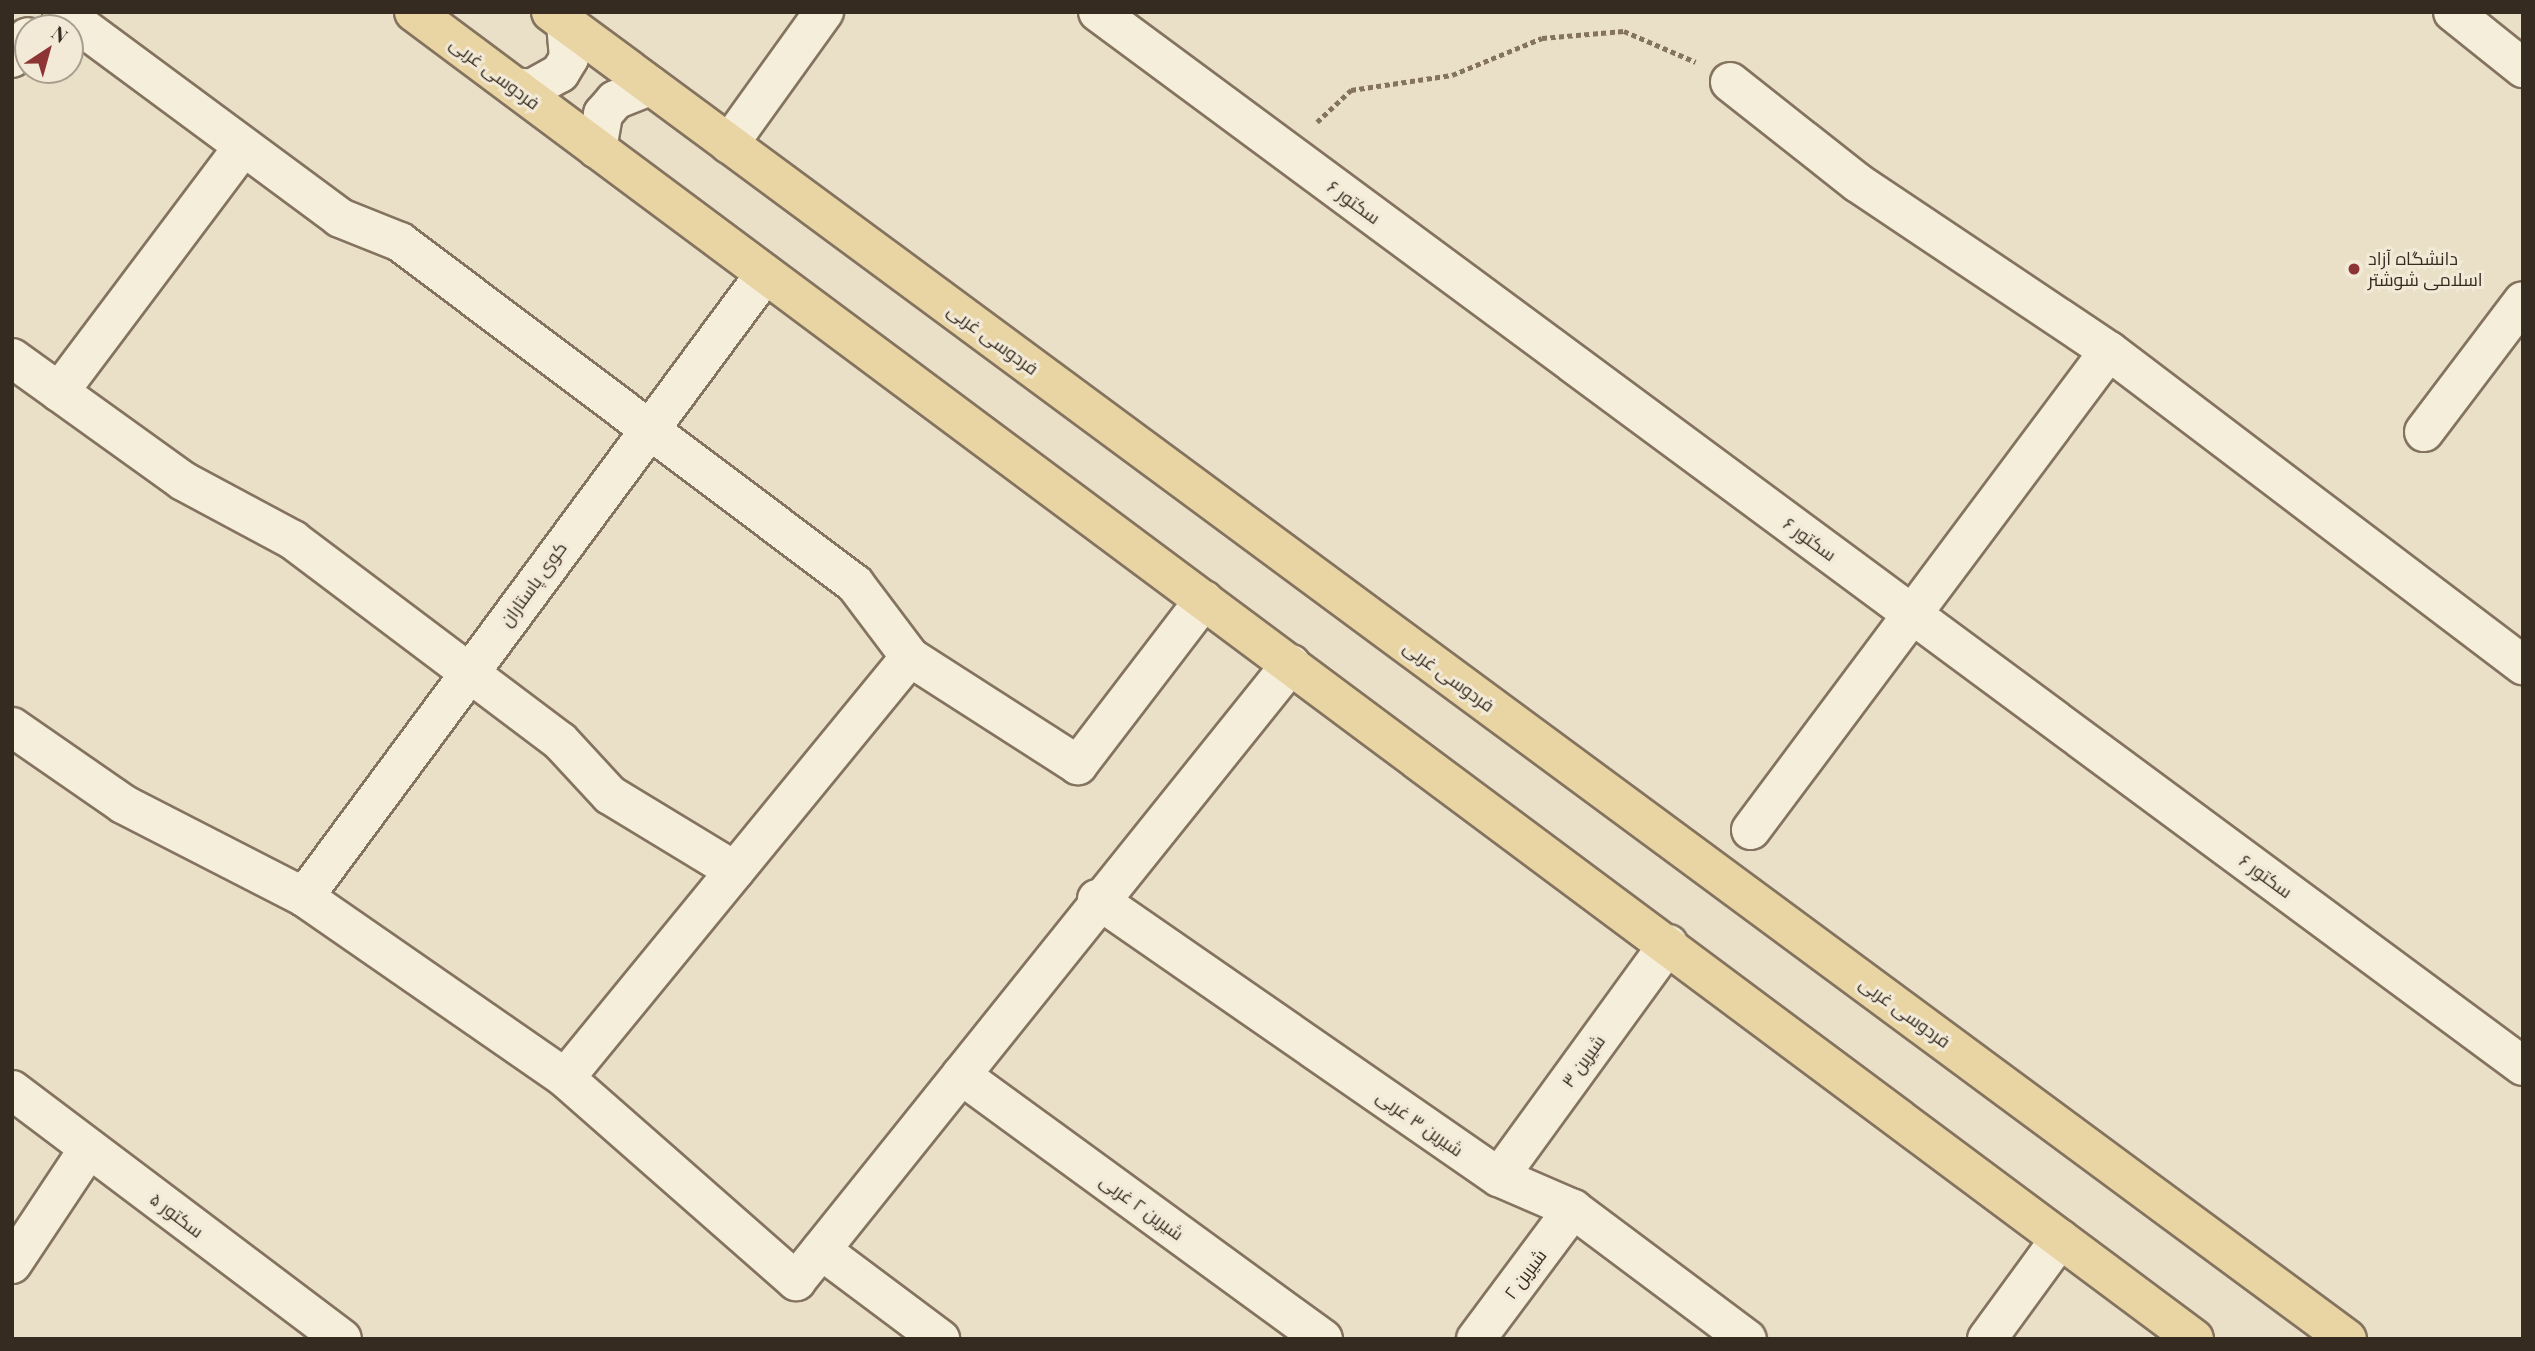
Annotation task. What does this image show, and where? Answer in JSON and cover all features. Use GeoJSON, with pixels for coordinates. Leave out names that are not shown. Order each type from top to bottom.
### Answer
{"type":"FeatureCollection","features":[{"type":"Feature","properties":{"kind":"main road","name":"فردوسی غربی"},"geometry":{"type":"LineString","coordinates":[[414,12],[1668,944],[2194,1339]]}},
{"type":"Feature","properties":{"kind":"main road","name":"فردوسی غربی"},"geometry":{"type":"LineString","coordinates":[[559,18],[2347,1339]]}},
{"type":"Feature","properties":{"kind":"street"},"geometry":{"type":"LineString","coordinates":[[62,12],[340,218],[400,242],[855,584],[910,657],[1078,765],[1204,600]]}},
{"type":"Feature","properties":{"kind":"street"},"geometry":{"type":"LineString","coordinates":[[729,144],[824,12]]}},
{"type":"Feature","properties":{"kind":"street","name":"سکتور ۶"},"geometry":{"type":"LineString","coordinates":[[1098,12],[2523,1066]]}},
{"type":"Feature","properties":{"kind":"street"},"geometry":{"type":"LineString","coordinates":[[2454,12],[2523,68]]}},
{"type":"Feature","properties":{"kind":"street"},"geometry":{"type":"LineString","coordinates":[[515,87],[531,89],[560,73],[569,58],[559,18]]}},
{"type":"Feature","properties":{"kind":"street"},"geometry":{"type":"LineString","coordinates":[[1730,82],[1858,183],[2109,351],[2523,665]]}},
{"type":"Feature","properties":{"kind":"street"},"geometry":{"type":"LineString","coordinates":[[597,149],[601,122],[615,100],[650,86]]}},
{"type":"Feature","properties":{"kind":"street"},"geometry":{"type":"LineString","coordinates":[[59,392],[243,147]]}},
{"type":"Feature","properties":{"kind":"street","name":"کوی پاستاران"},"geometry":{"type":"LineString","coordinates":[[304,897],[647,428],[765,274]]}},
{"type":"Feature","properties":{"kind":"street"},"geometry":{"type":"LineString","coordinates":[[2424,432],[2523,301]]}},
{"type":"Feature","properties":{"kind":"street"},"geometry":{"type":"LineString","coordinates":[[1751,830],[2109,351]]}},
{"type":"Feature","properties":{"kind":"street"},"geometry":{"type":"LineString","coordinates":[[12,358],[183,481],[293,540],[467,674],[561,741],[610,795],[735,871]]}},
{"type":"Feature","properties":{"kind":"street"},"geometry":{"type":"LineString","coordinates":[[565,1078],[910,657]]}},
{"type":"Feature","properties":{"kind":"street"},"geometry":{"type":"LineString","coordinates":[[12,727],[123,804],[304,897],[565,1078],[796,1281],[961,1076],[1097,899],[1291,664]]}},
{"type":"Feature","properties":{"kind":"street","name":"شیرین ۳ غربی"},"geometry":{"type":"LineString","coordinates":[[1097,899],[1499,1177],[1573,1209],[1747,1339]]}},
{"type":"Feature","properties":{"kind":"street","name":"شیرین ۳"},"geometry":{"type":"LineString","coordinates":[[1499,1177],[1668,944]]}},
{"type":"Feature","properties":{"kind":"street","name":"شیرین ۲ غربی"},"geometry":{"type":"LineString","coordinates":[[961,1076],[1323,1339]]}},
{"type":"Feature","properties":{"kind":"street","name":"سکتور ۵"},"geometry":{"type":"LineString","coordinates":[[12,1090],[342,1339]]}},
{"type":"Feature","properties":{"kind":"street"},"geometry":{"type":"LineString","coordinates":[[12,1264],[89,1148]]}},
{"type":"Feature","properties":{"kind":"street","name":"شیرین ۲"},"geometry":{"type":"LineString","coordinates":[[1476,1339],[1573,1209]]}},
{"type":"Feature","properties":{"kind":"street"},"geometry":{"type":"LineString","coordinates":[[1987,1339],[2060,1239]]}},
{"type":"Feature","properties":{"kind":"street"},"geometry":{"type":"LineString","coordinates":[[821,1250],[940,1339]]}},
{"type":"Feature","properties":{"kind":"path"},"geometry":{"type":"LineString","coordinates":[[1285,151],[1350,90],[1452,75],[1542,38],[1624,31],[1671,47],[1730,82]]}},
{"type":"Feature","properties":{"kind":"place","name":"دانشگاه آزاد اسلامی شوشتر"},"geometry":{"type":"Point","coordinates":[2354,269]}}]}
